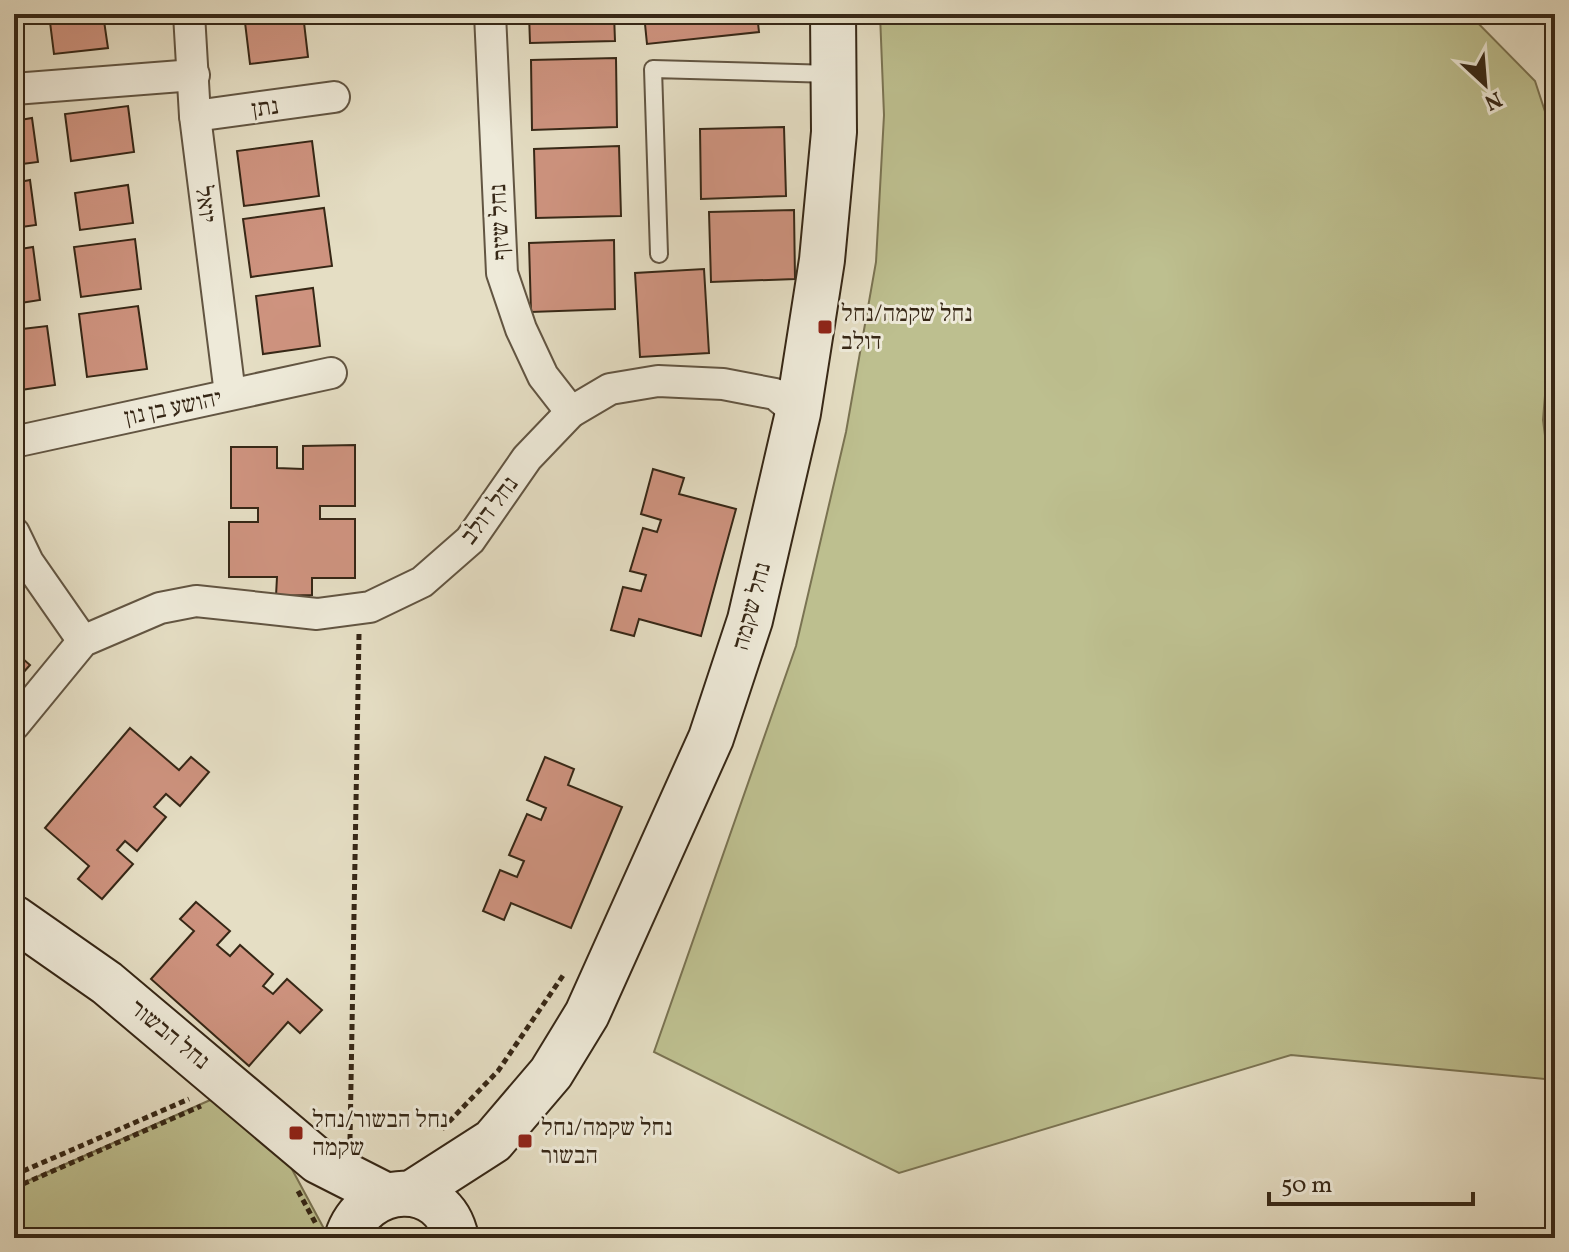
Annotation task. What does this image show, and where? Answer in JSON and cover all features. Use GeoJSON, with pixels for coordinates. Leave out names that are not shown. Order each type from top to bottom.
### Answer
{"type":"FeatureCollection","features":[{"type":"Feature","properties":{"kind":"street","name":"יואל"},"geometry":{"type":"LineString","coordinates":[[189,14],[195,116],[230,394]]}},
{"type":"Feature","properties":{"kind":"street","name":"נחל שיזף"},"geometry":{"type":"LineString","coordinates":[[490,14],[502,273],[521,329],[543,376],[571,412]]}},
{"type":"Feature","properties":{"kind":"street","name":"נחל שקמה"},"geometry":{"type":"LineString","coordinates":[[454,1231],[493,1141],[551,1073],[587,1014],[711,738],[750,620],[798,413],[822,260],[834,132],[833,14]]}},
{"type":"Feature","properties":{"kind":"street"},"geometry":{"type":"LineString","coordinates":[[14,89],[194,75]]}},
{"type":"Feature","properties":{"kind":"street","name":"נתן"},"geometry":{"type":"LineString","coordinates":[[195,116],[334,97]]}},
{"type":"Feature","properties":{"kind":"street","name":"יהושע בן נון"},"geometry":{"type":"LineString","coordinates":[[14,442],[331,373]]}},
{"type":"Feature","properties":{"kind":"street","name":"נחל דולב"},"geometry":{"type":"LineString","coordinates":[[14,725],[83,641],[145,614],[196,601],[317,614],[370,607],[422,582],[470,540],[527,458],[571,412],[610,389],[658,381],[723,384],[775,394],[798,413]]}},
{"type":"Feature","properties":{"kind":"street"},"geometry":{"type":"LineString","coordinates":[[14,533],[28,562],[83,641]]}},
{"type":"Feature","properties":{"kind":"street","name":"נחל הבשור"},"geometry":{"type":"LineString","coordinates":[[14,918],[107,983],[232,1086],[336,1150],[398,1194],[440,1208],[454,1231]]}},
{"type":"Feature","properties":{"kind":"street","name":"נחל שקמה"},"geometry":{"type":"LineString","coordinates":[[347,1237],[368,1204],[398,1194],[493,1141]]}},
{"type":"Feature","properties":{"kind":"street","name":"נחל הבשור"},"geometry":{"type":"LineString","coordinates":[[336,1150],[347,1237]]}},
{"type":"Feature","properties":{"kind":"lane"},"geometry":{"type":"LineString","coordinates":[[659,254],[653,69],[834,74]]}},
{"type":"Feature","properties":{"kind":"path"},"geometry":{"type":"LineString","coordinates":[[336,1150],[359,609]]}},
{"type":"Feature","properties":{"kind":"path"},"geometry":{"type":"LineString","coordinates":[[433,1139],[498,1071],[568,968]]}},
{"type":"Feature","properties":{"kind":"path"},"geometry":{"type":"LineString","coordinates":[[14,1175],[183,1101],[232,1086]]}},
{"type":"Feature","properties":{"kind":"path"},"geometry":{"type":"LineString","coordinates":[[14,1188],[195,1111],[232,1086]]}},
{"type":"Feature","properties":{"kind":"green space"},"geometry":{"type":"Polygon","coordinates":[[[880,14],[1469,14],[1535,81],[1555,142],[1555,274],[1543,420],[1555,513],[1555,1080],[1291,1055],[899,1173],[654,1052],[796,646],[846,432],[876,262],[884,115],[880,14]]]}},
{"type":"Feature","properties":{"kind":"green space"},"geometry":{"type":"Polygon","coordinates":[[[217,1097],[287,1160],[329,1238],[14,1238],[14,1187],[217,1097]]]}},
{"type":"Feature","properties":{"kind":"building"},"geometry":{"type":"Polygon","coordinates":[[[49,14],[103,14],[108,48],[54,54],[49,14]]]}},
{"type":"Feature","properties":{"kind":"building"},"geometry":{"type":"Polygon","coordinates":[[[244,14],[303,14],[308,57],[250,64],[244,14]]]}},
{"type":"Feature","properties":{"kind":"building"},"geometry":{"type":"Polygon","coordinates":[[[529,14],[614,14],[615,41],[530,43],[529,14]]]}},
{"type":"Feature","properties":{"kind":"building"},"geometry":{"type":"Polygon","coordinates":[[[644,14],[757,14],[759,32],[647,44],[644,14]]]}},
{"type":"Feature","properties":{"kind":"building"},"geometry":{"type":"Polygon","coordinates":[[[14,16],[19,55],[14,56],[14,16]]]}},
{"type":"Feature","properties":{"kind":"building"},"geometry":{"type":"Polygon","coordinates":[[[616,58],[617,127],[532,130],[531,60],[616,58]]]}},
{"type":"Feature","properties":{"kind":"building"},"geometry":{"type":"Polygon","coordinates":[[[128,106],[134,152],[71,161],[65,114],[128,106]]]}},
{"type":"Feature","properties":{"kind":"building"},"geometry":{"type":"Polygon","coordinates":[[[32,118],[38,162],[14,165],[14,121],[32,118]]]}},
{"type":"Feature","properties":{"kind":"building"},"geometry":{"type":"Polygon","coordinates":[[[784,127],[786,196],[701,199],[700,129],[784,127]]]}},
{"type":"Feature","properties":{"kind":"building"},"geometry":{"type":"Polygon","coordinates":[[[312,141],[319,196],[244,206],[237,151],[312,141]]]}},
{"type":"Feature","properties":{"kind":"building"},"geometry":{"type":"Polygon","coordinates":[[[619,146],[621,216],[536,218],[534,149],[619,146]]]}},
{"type":"Feature","properties":{"kind":"building"},"geometry":{"type":"Polygon","coordinates":[[[30,180],[36,225],[14,228],[14,183],[30,180]]]}},
{"type":"Feature","properties":{"kind":"building"},"geometry":{"type":"Polygon","coordinates":[[[128,185],[133,223],[80,230],[75,193],[128,185]]]}},
{"type":"Feature","properties":{"kind":"building"},"geometry":{"type":"Polygon","coordinates":[[[324,208],[332,266],[251,277],[243,219],[324,208]]]}},
{"type":"Feature","properties":{"kind":"building"},"geometry":{"type":"Polygon","coordinates":[[[794,210],[795,279],[711,282],[709,212],[794,210]]]}},
{"type":"Feature","properties":{"kind":"building"},"geometry":{"type":"Polygon","coordinates":[[[135,239],[141,289],[81,297],[74,247],[135,239]]]}},
{"type":"Feature","properties":{"kind":"building"},"geometry":{"type":"Polygon","coordinates":[[[614,240],[615,309],[531,312],[529,243],[614,240]]]}},
{"type":"Feature","properties":{"kind":"building"},"geometry":{"type":"Polygon","coordinates":[[[33,247],[40,300],[14,304],[14,250],[33,247]]]}},
{"type":"Feature","properties":{"kind":"building"},"geometry":{"type":"Polygon","coordinates":[[[704,269],[709,353],[640,357],[635,273],[704,269]]]}},
{"type":"Feature","properties":{"kind":"building"},"geometry":{"type":"Polygon","coordinates":[[[313,288],[320,346],[263,354],[256,296],[313,288]]]}},
{"type":"Feature","properties":{"kind":"building"},"geometry":{"type":"Polygon","coordinates":[[[138,306],[147,369],[87,377],[79,314],[138,306]]]}},
{"type":"Feature","properties":{"kind":"building"},"geometry":{"type":"Polygon","coordinates":[[[47,326],[55,385],[14,391],[14,330],[47,326]]]}},
{"type":"Feature","properties":{"kind":"building"},"geometry":{"type":"Polygon","coordinates":[[[355,445],[355,506],[320,506],[320,519],[355,519],[355,578],[312,578],[312,595],[276,596],[277,577],[229,577],[229,522],[258,522],[258,508],[231,508],[231,447],[277,447],[277,468],[303,469],[303,446],[355,445]]]}},
{"type":"Feature","properties":{"kind":"building"},"geometry":{"type":"Polygon","coordinates":[[[653,469],[684,478],[679,494],[736,509],[701,636],[639,619],[634,636],[611,630],[623,587],[641,591],[646,575],[630,571],[643,528],[657,532],[661,520],[641,514],[653,469]]]}},
{"type":"Feature","properties":{"kind":"building"},"geometry":{"type":"Polygon","coordinates":[[[14,651],[30,665],[14,683],[14,651]]]}},
{"type":"Feature","properties":{"kind":"building"},"geometry":{"type":"Polygon","coordinates":[[[130,728],[179,770],[191,757],[209,772],[180,806],[166,794],[154,807],[166,817],[137,851],[125,841],[117,850],[133,864],[102,899],[78,879],[89,866],[45,828],[130,728]]]}},
{"type":"Feature","properties":{"kind":"building"},"geometry":{"type":"Polygon","coordinates":[[[545,757],[574,769],[568,785],[622,807],[571,928],[511,903],[504,920],[483,911],[500,870],[517,877],[524,861],[509,855],[527,814],[541,820],[546,808],[527,800],[545,757]]]}},
{"type":"Feature","properties":{"kind":"building"},"geometry":{"type":"Polygon","coordinates":[[[196,902],[230,931],[217,945],[230,956],[240,945],[273,974],[263,986],[273,994],[287,979],[322,1010],[300,1033],[288,1022],[249,1066],[151,979],[194,931],[180,919],[196,902]]]}},
{"type":"Feature","properties":{"kind":"place","name":"נחל שקמה/נחל דולב"},"geometry":{"type":"Point","coordinates":[825,327]}},
{"type":"Feature","properties":{"kind":"place","name":"נחל הבשור/נחל שקמה"},"geometry":{"type":"Point","coordinates":[296,1133]}},
{"type":"Feature","properties":{"kind":"place","name":"נחל שקמה/נחל הבשור"},"geometry":{"type":"Point","coordinates":[525,1141]}}]}
